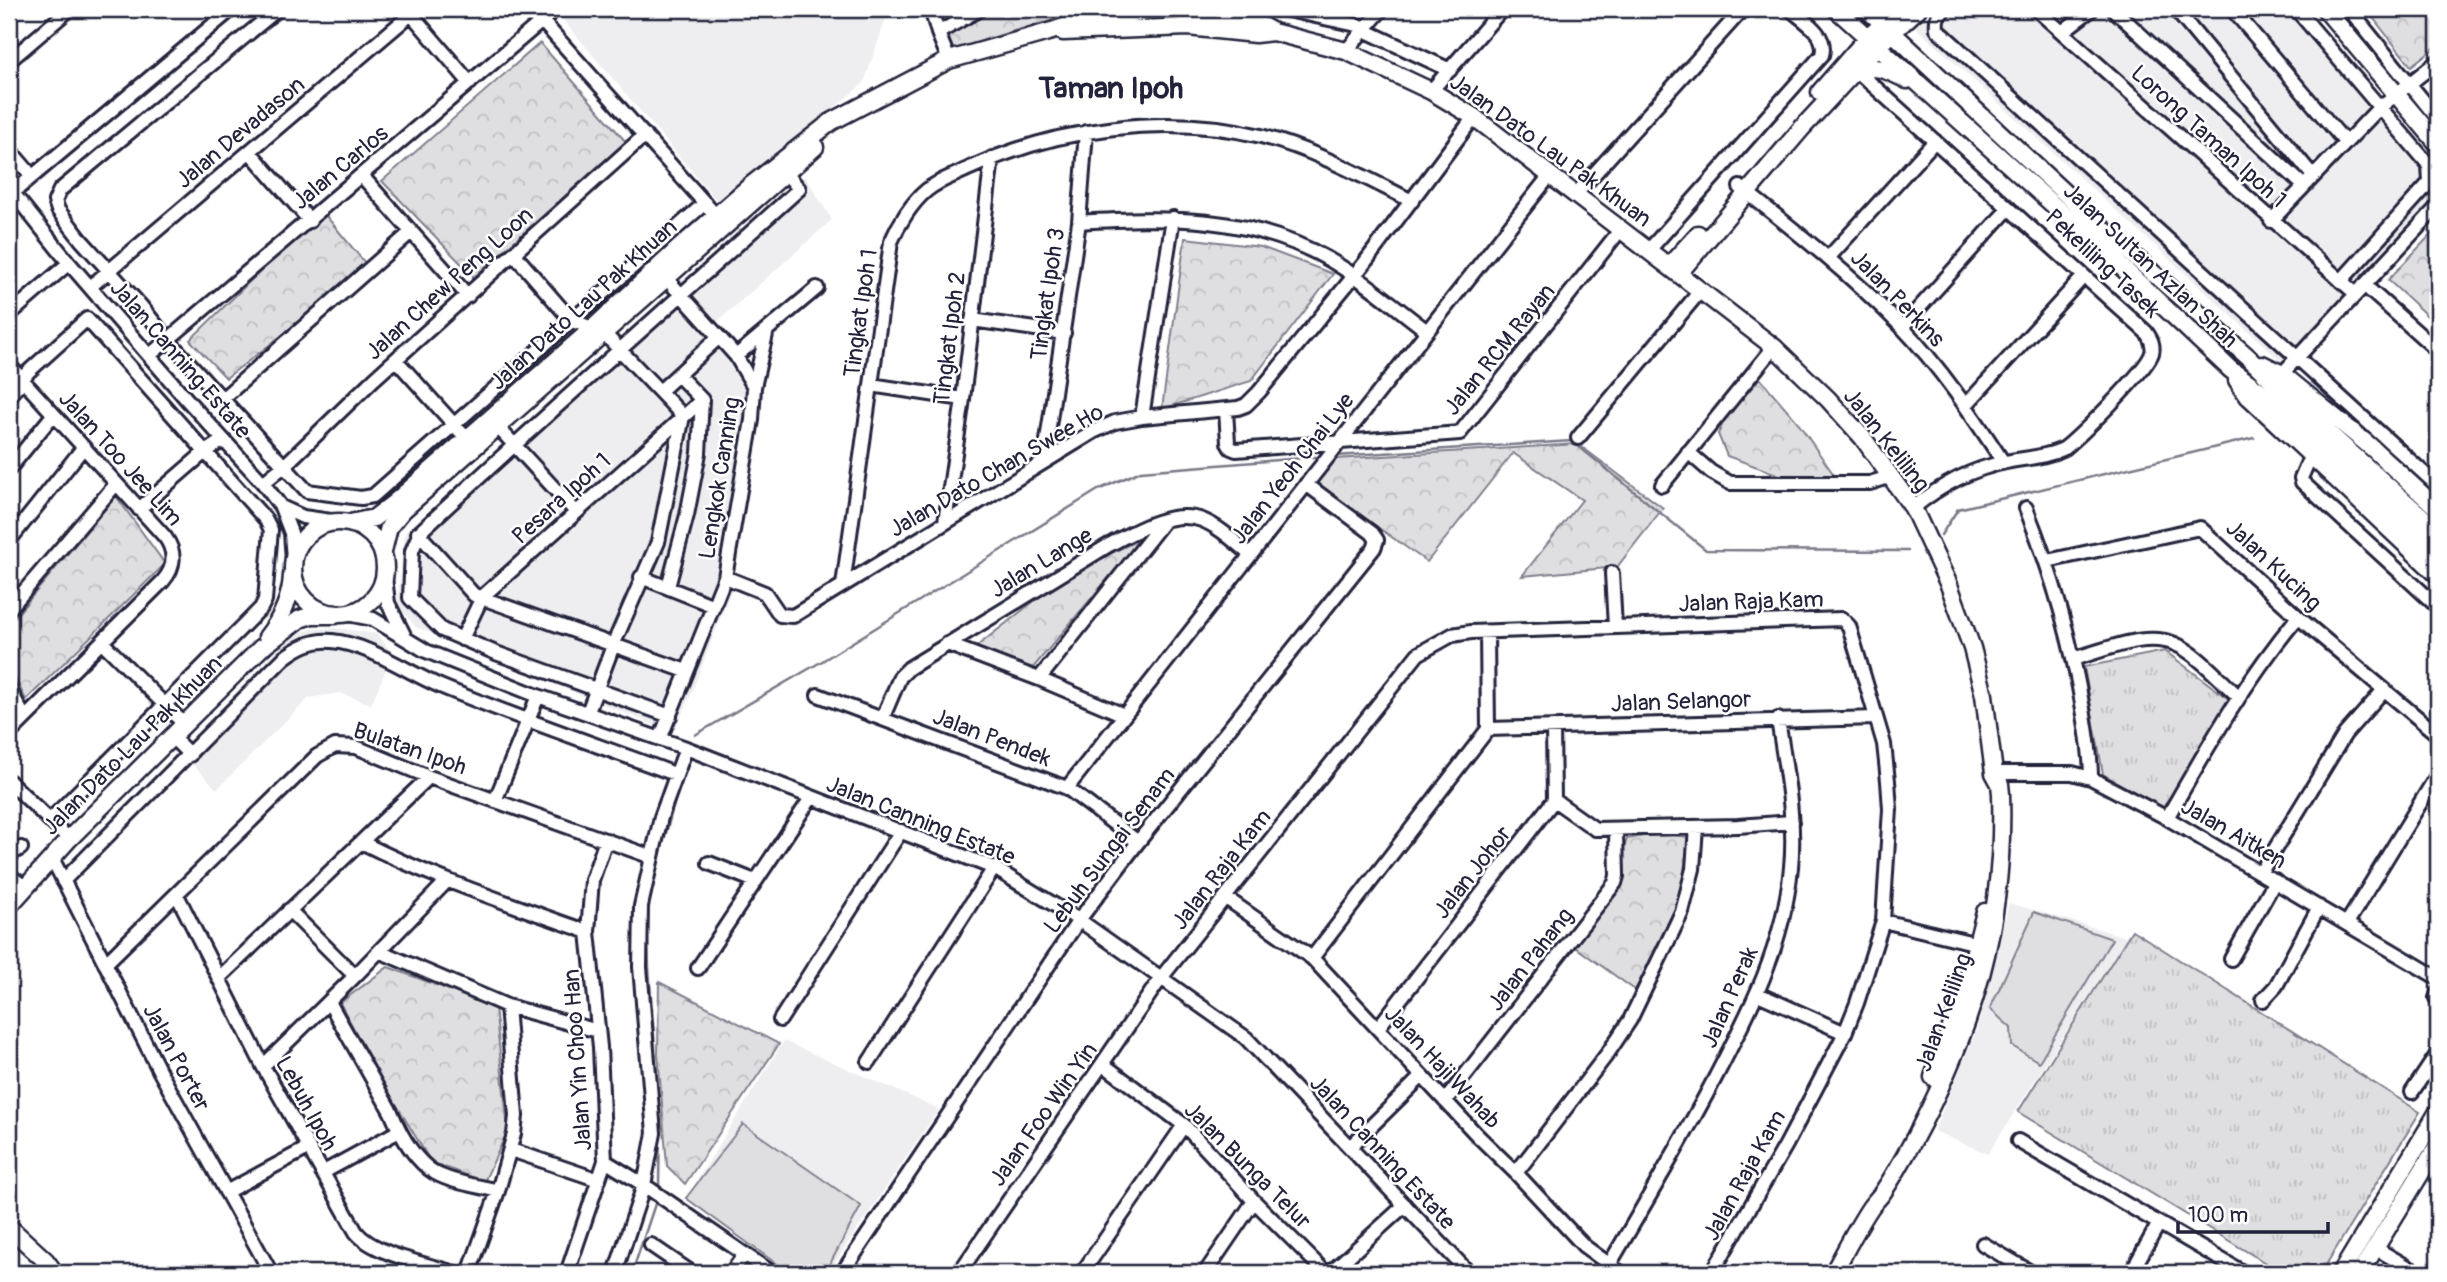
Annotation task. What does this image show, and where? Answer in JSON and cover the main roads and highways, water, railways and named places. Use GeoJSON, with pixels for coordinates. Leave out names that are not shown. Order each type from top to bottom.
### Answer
{"type":"FeatureCollection","features":[{"type":"Feature","properties":{"kind":"main road","name":"Jalan Sultan Azlan Shah"},"geometry":{"type":"LineString","coordinates":[[1833,9],[1880,34],[2247,356],[2391,500],[2438,552]]}},
{"type":"Feature","properties":{"kind":"main road"},"geometry":{"type":"LineString","coordinates":[[1674,270],[1743,190],[1832,78],[1844,57],[1849,41],[1846,30],[1833,9]]}},
{"type":"Feature","properties":{"kind":"main road","name":"Jalan Sultan Azlan Shah"},"geometry":{"type":"LineString","coordinates":[[1867,9],[1880,34],[1925,89],[2110,256],[2231,370],[2259,390],[2391,500],[2438,531]]}},
{"type":"Feature","properties":{"kind":"main road"},"geometry":{"type":"LineString","coordinates":[[1743,190],[1856,70],[1900,9]]}},
{"type":"Feature","properties":{"kind":"main road"},"geometry":{"type":"LineString","coordinates":[[1832,78],[1880,34],[1918,9]]}},
{"type":"Feature","properties":{"kind":"main road"},"geometry":{"type":"LineString","coordinates":[[2325,9],[2403,89],[2438,144]]}},
{"type":"Feature","properties":{"kind":"main road"},"geometry":{"type":"LineString","coordinates":[[1084,32],[1105,24],[1156,19],[1163,10],[1170,20],[1212,22],[1240,33]]}},
{"type":"Feature","properties":{"kind":"main road","name":"Jalan Dato Lau Pak Khuan"},"geometry":{"type":"LineString","coordinates":[[383,551],[390,527],[403,510],[498,428],[678,249],[831,121],[846,116],[950,60],[1052,32],[1081,21],[1163,10],[1202,11],[1257,23],[1273,32],[1346,51],[1431,91],[1474,117],[1674,270]]}},
{"type":"Feature","properties":{"kind":"main road","name":"Jalan Dato Lau Pak Khuan"},"geometry":{"type":"LineString","coordinates":[[1052,32],[1188,27],[1240,33],[1273,32]]}},
{"type":"Feature","properties":{"kind":"main road"},"geometry":{"type":"LineString","coordinates":[[1856,70],[1883,68],[1925,89]]}},
{"type":"Feature","properties":{"kind":"main road","name":"Jalan Dato Lau Pak Khuan"},"geometry":{"type":"LineString","coordinates":[[344,522],[374,518],[384,510],[593,333],[666,278],[832,133],[846,116]]}},
{"type":"Feature","properties":{"kind":"main road","name":"Jalan Keliling"},"geometry":{"type":"LineString","coordinates":[[1674,270],[1774,347],[1837,409],[1892,476],[1913,508],[1949,584],[1972,648],[1984,695],[1994,774],[1990,793],[1989,871],[1978,944],[1956,1017],[1929,1088],[1875,1189],[1870,1207]]}},
{"type":"Feature","properties":{"kind":"main road"},"geometry":{"type":"LineString","coordinates":[[2247,356],[2281,374],[2371,447],[2438,509]]}},
{"type":"Feature","properties":{"kind":"main road"},"geometry":{"type":"LineString","coordinates":[[2231,370],[2248,396],[2438,575]]}},
{"type":"Feature","properties":{"kind":"main road"},"geometry":{"type":"LineString","coordinates":[[344,522],[364,529],[375,538],[383,551],[386,564],[385,577],[372,601],[360,610],[341,615],[322,612],[310,606],[295,584],[293,565],[299,544],[309,533],[323,525],[344,522]]}},
{"type":"Feature","properties":{"kind":"main road","name":"Jalan Dato Lau Pak Khuan"},"geometry":{"type":"LineString","coordinates":[[261,648],[281,620],[291,588],[293,565]]}},
{"type":"Feature","properties":{"kind":"main road","name":"Jalan Dato Lau Pak Khuan"},"geometry":{"type":"LineString","coordinates":[[9,906],[69,839],[261,648],[300,619],[312,615],[341,615]]}},
{"type":"Feature","properties":{"kind":"main road","name":"Jalan Keliling"},"geometry":{"type":"LineString","coordinates":[[1833,1273],[1870,1207],[1883,1193],[1937,1094],[1966,1029],[1978,992],[1990,947],[2001,854],[2001,794],[2000,784],[1994,774]]}},
{"type":"Feature","properties":{"kind":"main road"},"geometry":{"type":"LineString","coordinates":[[2341,1273],[2438,1112]]}},
{"type":"Feature","properties":{"kind":"main road"},"geometry":{"type":"LineString","coordinates":[[2360,1273],[2438,1145]]}},
{"type":"Feature","properties":{"kind":"main road"},"geometry":{"type":"LineString","coordinates":[[9,1227],[46,1261],[55,1273]]}},
{"type":"Feature","properties":{"kind":"waterway"},"geometry":{"type":"LineString","coordinates":[[1941,535],[1958,509],[2254,438]]}},
{"type":"Feature","properties":{"kind":"waterway"},"geometry":{"type":"LineString","coordinates":[[1335,456],[1572,441],[1706,550],[1908,551]]}},
{"type":"Feature","properties":{"kind":"waterway"},"geometry":{"type":"LineString","coordinates":[[695,735],[819,663],[1098,490],[1141,471],[1316,457]]}},
{"type":"Feature","properties":{"kind":"waterway"},"geometry":{"type":"LineString","coordinates":[[659,1185],[660,1120],[647,913],[680,782]]}},
{"type":"Feature","properties":{"kind":"waterway"},"geometry":{"type":"LineString","coordinates":[[632,1273],[655,1204]]}},
{"type":"Feature","properties":{"kind":"district","name":"Taman Ipoh"},"geometry":{"type":"Point","coordinates":[1111,88]}}]}
